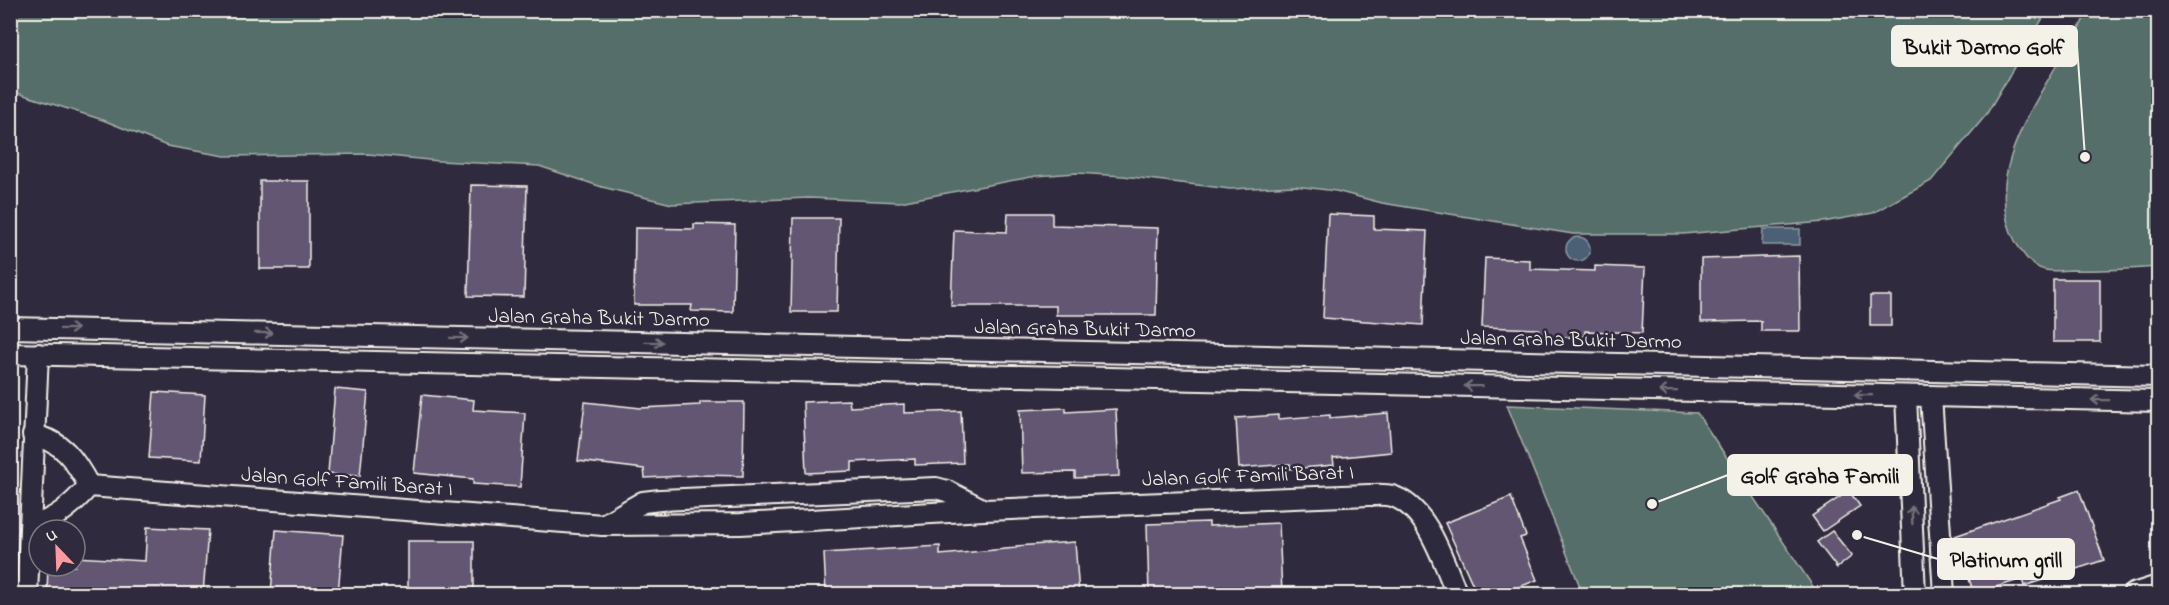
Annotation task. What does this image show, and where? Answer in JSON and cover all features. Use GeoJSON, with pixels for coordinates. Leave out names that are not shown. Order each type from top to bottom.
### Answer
{"type":"FeatureCollection","features":[{"type":"Feature","properties":{"kind":"street","name":"Jalan Graha Bukit Darmo"},"geometry":{"type":"LineString","coordinates":[[10,328],[2158,376]]}},
{"type":"Feature","properties":{"kind":"street"},"geometry":{"type":"LineString","coordinates":[[10,354],[2158,401]]}},
{"type":"Feature","properties":{"kind":"street"},"geometry":{"type":"LineString","coordinates":[[31,518],[38,354]]}},
{"type":"Feature","properties":{"kind":"street"},"geometry":{"type":"LineString","coordinates":[[1906,396],[1915,594]]}},
{"type":"Feature","properties":{"kind":"street"},"geometry":{"type":"LineString","coordinates":[[1931,396],[1944,594]]}},
{"type":"Feature","properties":{"kind":"street"},"geometry":{"type":"LineString","coordinates":[[33,435],[49,438],[58,444],[76,464],[88,486],[73,504],[50,518]]}},
{"type":"Feature","properties":{"kind":"street","name":"Jalan Golf Famili Barat I"},"geometry":{"type":"LineString","coordinates":[[88,486],[603,525],[741,524],[984,510],[1392,496],[1406,503],[1425,522],[1457,594]]}},
{"type":"Feature","properties":{"kind":"street","name":"Jalan Golf Famili Barat I"},"geometry":{"type":"LineString","coordinates":[[603,525],[637,505],[660,500],[901,490],[942,489],[984,510]]}},
{"type":"Feature","properties":{"kind":"street"},"geometry":{"type":"LineString","coordinates":[[27,594],[28,578]]}},
{"type":"Feature","properties":{"kind":"street"},"geometry":{"type":"LineString","coordinates":[[2133,594],[2158,586]]}},
{"type":"Feature","properties":{"kind":"green space"},"geometry":{"type":"Polygon","coordinates":[[[11,10],[2047,11],[1986,115],[1931,181],[1873,213],[1823,222],[1683,234],[1573,234],[1382,203],[1336,191],[1295,186],[1230,189],[1123,176],[1076,173],[1036,176],[900,202],[809,198],[672,204],[602,187],[539,166],[439,161],[368,154],[225,156],[167,146],[103,120],[11,91],[11,10]]]}},
{"type":"Feature","properties":{"kind":"green space"},"geometry":{"type":"Polygon","coordinates":[[[2087,11],[2158,11],[2158,267],[2048,271],[2032,263],[2022,251],[2016,243],[2007,219],[2004,194],[2007,170],[2015,145],[2025,121],[2080,28],[2087,11]]]}},
{"type":"Feature","properties":{"kind":"green space"},"geometry":{"type":"Polygon","coordinates":[[[1507,405],[1697,413],[1818,594],[1583,594],[1507,405]]]}},
{"type":"Feature","properties":{"kind":"water"},"geometry":{"type":"Polygon","coordinates":[[[1763,229],[1800,229],[1800,245],[1762,245],[1763,229]]]}},
{"type":"Feature","properties":{"kind":"water"},"geometry":{"type":"Polygon","coordinates":[[[1578,237],[1587,240],[1590,249],[1587,258],[1578,261],[1569,258],[1566,249],[1569,240],[1578,237]]]}},
{"type":"Feature","properties":{"kind":"building"},"geometry":{"type":"Polygon","coordinates":[[[260,181],[309,181],[309,269],[260,269],[260,181]]]}},
{"type":"Feature","properties":{"kind":"building"},"geometry":{"type":"Polygon","coordinates":[[[471,185],[527,186],[524,297],[468,296],[471,185]]]}},
{"type":"Feature","properties":{"kind":"building"},"geometry":{"type":"Polygon","coordinates":[[[1008,213],[1052,213],[1052,225],[1158,228],[1156,315],[1056,315],[1056,306],[951,306],[954,230],[1007,232],[1008,213]]]}},
{"type":"Feature","properties":{"kind":"building"},"geometry":{"type":"Polygon","coordinates":[[[1328,214],[1374,216],[1374,229],[1427,231],[1423,325],[1323,318],[1328,214]]]}},
{"type":"Feature","properties":{"kind":"building"},"geometry":{"type":"Polygon","coordinates":[[[793,218],[839,218],[837,312],[791,312],[793,218]]]}},
{"type":"Feature","properties":{"kind":"building"},"geometry":{"type":"Polygon","coordinates":[[[694,224],[735,225],[733,312],[691,311],[692,305],[634,305],[635,228],[694,229],[694,224]]]}},
{"type":"Feature","properties":{"kind":"building"},"geometry":{"type":"Polygon","coordinates":[[[1799,256],[1800,331],[1761,331],[1761,321],[1701,322],[1701,259],[1799,256]]]}},
{"type":"Feature","properties":{"kind":"building"},"geometry":{"type":"Polygon","coordinates":[[[1485,258],[1530,260],[1530,269],[1595,271],[1595,266],[1645,268],[1642,333],[1585,331],[1584,338],[1539,336],[1539,329],[1482,327],[1485,258]]]}},
{"type":"Feature","properties":{"kind":"building"},"geometry":{"type":"Polygon","coordinates":[[[2053,279],[2100,279],[2100,342],[2053,342],[2053,279]]]}},
{"type":"Feature","properties":{"kind":"building"},"geometry":{"type":"Polygon","coordinates":[[[1870,296],[1891,296],[1891,326],[1870,326],[1870,296]]]}},
{"type":"Feature","properties":{"kind":"building"},"geometry":{"type":"Polygon","coordinates":[[[335,389],[368,392],[360,476],[328,474],[335,389]]]}},
{"type":"Feature","properties":{"kind":"building"},"geometry":{"type":"Polygon","coordinates":[[[154,392],[205,395],[201,461],[149,458],[154,392]]]}},
{"type":"Feature","properties":{"kind":"building"},"geometry":{"type":"Polygon","coordinates":[[[422,395],[474,400],[473,410],[525,413],[520,487],[473,484],[473,479],[414,473],[422,395]]]}},
{"type":"Feature","properties":{"kind":"building"},"geometry":{"type":"Polygon","coordinates":[[[849,400],[850,407],[904,404],[904,413],[961,411],[963,463],[915,465],[915,459],[852,462],[852,471],[806,473],[803,402],[849,400]]]}},
{"type":"Feature","properties":{"kind":"building"},"geometry":{"type":"Polygon","coordinates":[[[585,402],[641,408],[700,405],[700,402],[744,402],[743,476],[700,475],[645,478],[644,469],[578,461],[585,402]]]}},
{"type":"Feature","properties":{"kind":"building"},"geometry":{"type":"Polygon","coordinates":[[[1066,408],[1066,412],[1116,409],[1119,476],[1075,478],[1075,472],[1022,473],[1020,410],[1066,408]]]}},
{"type":"Feature","properties":{"kind":"building"},"geometry":{"type":"Polygon","coordinates":[[[1388,413],[1391,452],[1333,458],[1334,465],[1290,469],[1290,464],[1239,468],[1236,418],[1278,415],[1278,419],[1330,415],[1330,418],[1388,413]]]}},
{"type":"Feature","properties":{"kind":"building"},"geometry":{"type":"Polygon","coordinates":[[[2079,490],[2104,560],[2024,586],[2022,579],[1974,594],[1955,536],[2061,499],[2060,497],[2079,490]]]}},
{"type":"Feature","properties":{"kind":"building"},"geometry":{"type":"Polygon","coordinates":[[[1849,491],[1860,506],[1823,531],[1812,516],[1849,491]]]}},
{"type":"Feature","properties":{"kind":"building"},"geometry":{"type":"Polygon","coordinates":[[[1511,497],[1526,536],[1520,538],[1537,580],[1501,594],[1477,594],[1445,523],[1511,497]]]}},
{"type":"Feature","properties":{"kind":"building"},"geometry":{"type":"Polygon","coordinates":[[[1209,522],[1209,526],[1279,523],[1282,594],[1149,594],[1147,524],[1209,522]]]}},
{"type":"Feature","properties":{"kind":"building"},"geometry":{"type":"Polygon","coordinates":[[[147,527],[208,530],[203,594],[47,594],[48,578],[87,578],[87,558],[145,561],[147,527]]]}},
{"type":"Feature","properties":{"kind":"building"},"geometry":{"type":"Polygon","coordinates":[[[276,530],[343,535],[338,594],[271,594],[276,530]]]}},
{"type":"Feature","properties":{"kind":"building"},"geometry":{"type":"Polygon","coordinates":[[[1832,531],[1852,556],[1837,568],[1817,542],[1832,531]]]}},
{"type":"Feature","properties":{"kind":"building"},"geometry":{"type":"Polygon","coordinates":[[[408,541],[474,541],[474,594],[408,594],[408,541]]]}},
{"type":"Feature","properties":{"kind":"building"},"geometry":{"type":"Polygon","coordinates":[[[1075,542],[1079,594],[826,594],[824,553],[940,546],[940,555],[1075,542]]]}},
{"type":"Feature","properties":{"kind":"place","name":"Bukit Darmo Golf"},"geometry":{"type":"Point","coordinates":[2085,157]}},
{"type":"Feature","properties":{"kind":"place","name":"Golf Graha Famili"},"geometry":{"type":"Point","coordinates":[1652,504]}},
{"type":"Feature","properties":{"kind":"place","name":"Platinum grill"},"geometry":{"type":"Point","coordinates":[1857,535]}}]}
